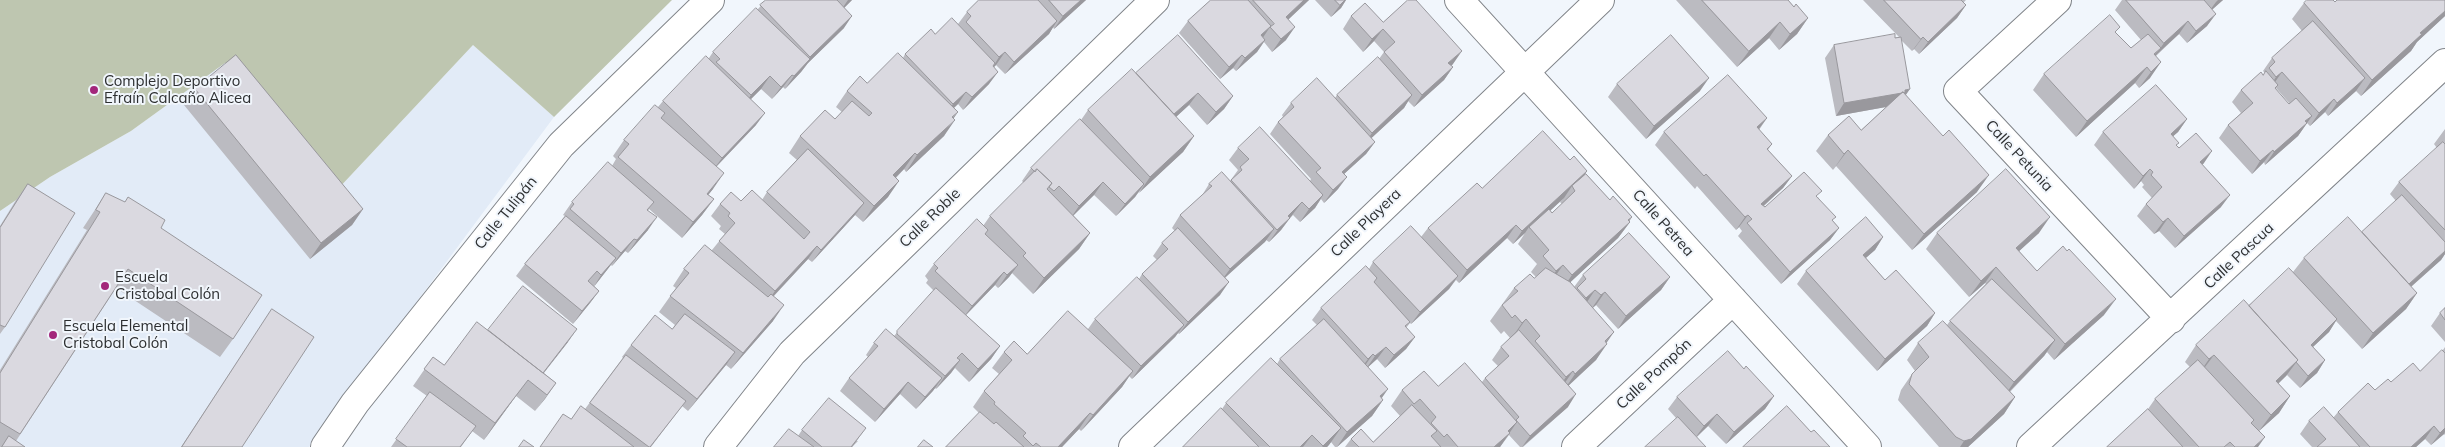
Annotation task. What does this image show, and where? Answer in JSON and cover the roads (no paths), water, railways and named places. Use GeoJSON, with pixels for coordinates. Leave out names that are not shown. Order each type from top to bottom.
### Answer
{"type":"FeatureCollection","features":[{"type":"Feature","properties":{"kind":"street","name":"Calle Tulipán"},"geometry":{"type":"LineString","coordinates":[[325,447],[354,402],[561,145],[710,0]]}},
{"type":"Feature","properties":{"kind":"street","name":"Calle Roble"},"geometry":{"type":"LineString","coordinates":[[718,447],[792,353],[1155,0]]}},
{"type":"Feature","properties":{"kind":"street","name":"Calle Petrea"},"geometry":{"type":"LineString","coordinates":[[1459,0],[1867,447]]}},
{"type":"Feature","properties":{"kind":"street","name":"Calle Playera"},"geometry":{"type":"LineString","coordinates":[[1133,447],[1600,0]]}},
{"type":"Feature","properties":{"kind":"street","name":"Calle Petunia"},"geometry":{"type":"LineString","coordinates":[[2057,0],[1958,91],[2171,319]]}},
{"type":"Feature","properties":{"kind":"street","name":"Calle Pascua"},"geometry":{"type":"LineString","coordinates":[[2031,447],[2445,63]]}},
{"type":"Feature","properties":{"kind":"street","name":"Calle Pompón"},"geometry":{"type":"LineString","coordinates":[[1576,447],[1733,300]]}},
{"type":"Feature","properties":{"kind":"place","name":"Complejo Deportivo Efraín Calcaño Alicea"},"geometry":{"type":"Point","coordinates":[94,90]}},
{"type":"Feature","properties":{"kind":"place","name":"Escuela Cristobal Colón"},"geometry":{"type":"Point","coordinates":[105,286]}},
{"type":"Feature","properties":{"kind":"place","name":"Escuela Elemental Cristobal Colón"},"geometry":{"type":"Point","coordinates":[53,335]}}]}
